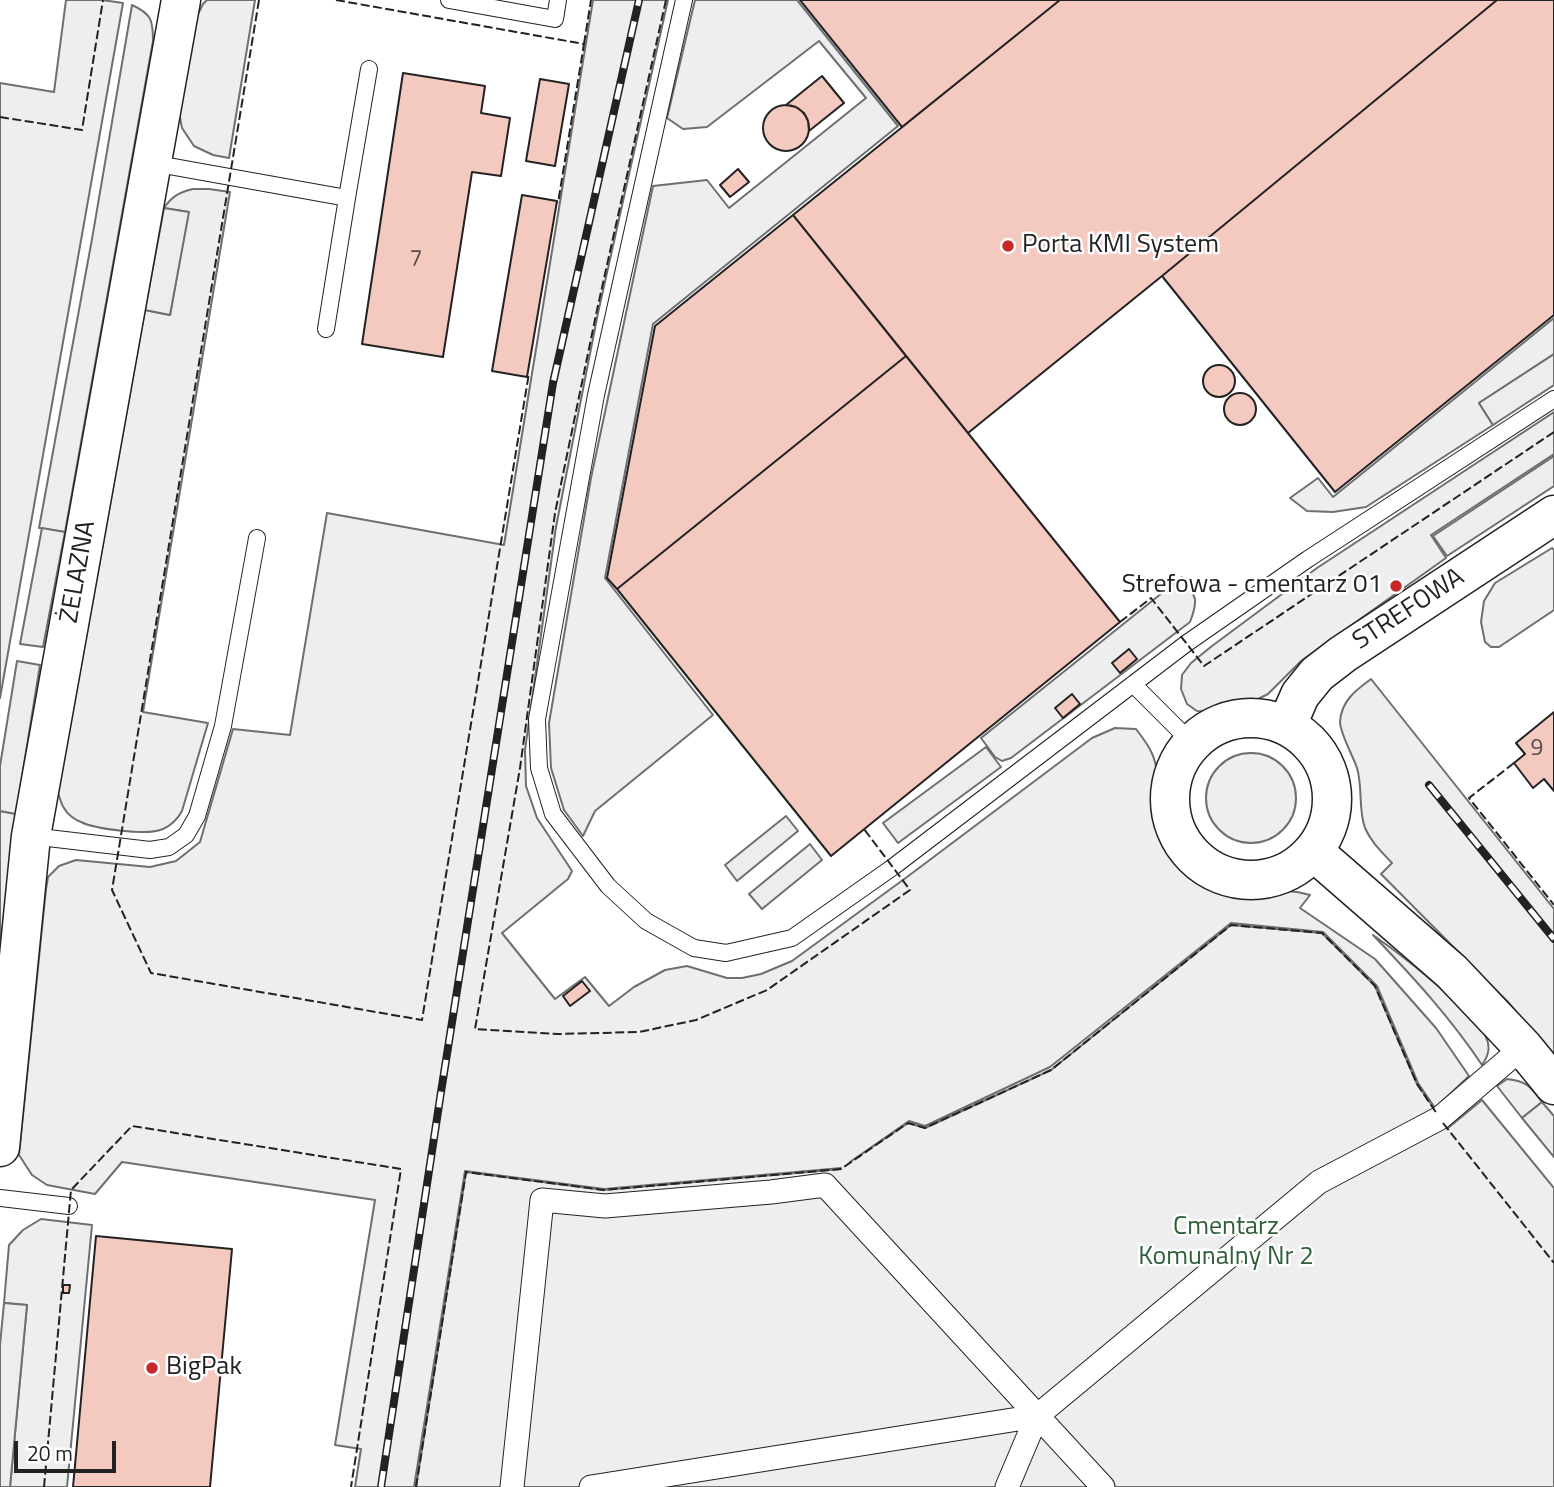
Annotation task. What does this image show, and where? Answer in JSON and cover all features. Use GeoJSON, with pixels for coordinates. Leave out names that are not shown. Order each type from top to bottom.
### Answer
{"type":"FeatureCollection","features":[{"type":"Feature","properties":{"kind":"street","name":"ŻELAZNA"},"geometry":{"type":"LineString","coordinates":[[0,1147],[31,836],[181,0]]}},
{"type":"Feature","properties":{"kind":"street","name":"STREFOWA"},"geometry":{"type":"LineString","coordinates":[[1287,725],[1300,695],[1317,674],[1334,660],[1554,514]]}},
{"type":"Feature","properties":{"kind":"street"},"geometry":{"type":"LineString","coordinates":[[1260,717],[1287,725],[1310,742],[1326,765],[1333,793],[1330,821],[1318,846],[1297,866],[1271,878],[1243,880],[1216,872],[1193,856],[1177,832],[1170,805],[1173,776],[1185,751],[1206,731],[1231,719],[1260,717]]}},
{"type":"Feature","properties":{"kind":"street"},"geometry":{"type":"LineString","coordinates":[[1313,851],[1452,972],[1523,1047],[1554,1085]]}},
{"type":"Feature","properties":{"kind":"street"},"geometry":{"type":"LineString","coordinates":[[1007,1487],[1037,1416],[1319,1182],[1440,1118],[1523,1047]]}},
{"type":"Feature","properties":{"kind":"street"},"geometry":{"type":"LineString","coordinates":[[512,1487],[542,1200],[605,1206],[825,1185],[1103,1487]]}},
{"type":"Feature","properties":{"kind":"street"},"geometry":{"type":"LineString","coordinates":[[591,1487],[1037,1416]]}},
{"type":"Feature","properties":{"kind":"lane"},"geometry":{"type":"LineString","coordinates":[[449,0],[555,19],[558,0]]}},
{"type":"Feature","properties":{"kind":"lane"},"geometry":{"type":"LineString","coordinates":[[684,0],[596,395],[537,719],[539,768],[553,814],[608,886],[646,921],[694,948],[726,953],[792,938],[892,867],[1187,643],[1308,559],[1554,399]]}},
{"type":"Feature","properties":{"kind":"lane"},"geometry":{"type":"LineString","coordinates":[[326,329],[369,69]]}},
{"type":"Feature","properties":{"kind":"lane"},"geometry":{"type":"LineString","coordinates":[[152,163],[347,198]]}},
{"type":"Feature","properties":{"kind":"lane"},"geometry":{"type":"LineString","coordinates":[[31,836],[150,850],[169,847],[186,835],[197,816],[223,726],[257,537]]}},
{"type":"Feature","properties":{"kind":"lane"},"geometry":{"type":"LineString","coordinates":[[1133,684],[1193,744]]}},
{"type":"Feature","properties":{"kind":"lane"},"geometry":{"type":"LineString","coordinates":[[0,1198],[69,1206]]}},
{"type":"Feature","properties":{"kind":"green space"},"geometry":{"type":"Polygon","coordinates":[[[66,0],[123,3],[0,698],[0,83],[54,92],[66,0]]]}},
{"type":"Feature","properties":{"kind":"green space"},"geometry":{"type":"Polygon","coordinates":[[[207,0],[255,0],[229,158],[213,155],[194,146],[182,128],[179,112],[195,20],[207,0]]]}},
{"type":"Feature","properties":{"kind":"green space","name":"Cmentarz Komunalny Nr 2"},"geometry":{"type":"Polygon","coordinates":[[[593,0],[668,0],[598,313],[556,527],[525,750],[526,786],[537,818],[572,871],[568,879],[502,933],[555,999],[585,977],[609,1006],[634,987],[665,970],[687,966],[727,978],[761,974],[792,961],[1092,738],[1115,728],[1136,729],[1153,756],[1156,770],[1153,793],[1163,836],[1170,849],[1189,871],[1215,885],[1246,892],[1290,891],[1310,895],[1300,908],[1375,959],[1436,1028],[1469,1076],[1435,1108],[1418,1083],[1377,986],[1323,932],[1231,923],[1050,1067],[925,1126],[909,1121],[850,1162],[908,1123],[925,1128],[1051,1070],[1231,925],[1322,933],[1375,986],[1417,1084],[1448,1128],[1482,1100],[1554,1188],[1554,1487],[416,1487],[466,1172],[604,1190],[841,1168],[604,1189],[465,1171],[414,1487],[355,1487],[361,1449],[335,1445],[375,1200],[122,1162],[95,1194],[47,1185],[32,1175],[19,1155],[48,877],[59,866],[76,860],[150,867],[176,861],[200,842],[233,729],[290,735],[327,513],[504,545],[593,0]]]}},
{"type":"Feature","properties":{"kind":"green space"},"geometry":{"type":"Polygon","coordinates":[[[695,0],[797,0],[898,126],[653,324],[605,578],[713,715],[595,811],[583,836],[564,810],[551,768],[549,723],[591,478],[653,186],[707,180],[729,208],[866,98],[819,41],[707,127],[683,129],[667,118],[695,0]]]}},
{"type":"Feature","properties":{"kind":"green space"},"geometry":{"type":"Polygon","coordinates":[[[132,5],[150,19],[153,41],[65,532],[39,528],[132,5]]]}},
{"type":"Feature","properties":{"kind":"green space"},"geometry":{"type":"Polygon","coordinates":[[[193,189],[230,192],[143,712],[208,723],[182,811],[176,820],[156,831],[122,831],[76,820],[65,810],[58,793],[145,310],[170,315],[188,212],[164,208],[177,195],[193,189]]]}},
{"type":"Feature","properties":{"kind":"green space"},"geometry":{"type":"Polygon","coordinates":[[[1554,318],[1554,354],[1479,403],[1493,425],[1366,507],[1333,512],[1307,511],[1290,498],[1318,478],[1333,497],[1554,318]]]}},
{"type":"Feature","properties":{"kind":"green space"},"geometry":{"type":"Polygon","coordinates":[[[1554,412],[1554,454],[1431,535],[1446,558],[1301,661],[1268,694],[1252,702],[1210,712],[1197,711],[1187,704],[1181,689],[1182,675],[1191,663],[1212,646],[1317,568],[1554,412]]]}},
{"type":"Feature","properties":{"kind":"green space"},"geometry":{"type":"Polygon","coordinates":[[[1552,548],[1554,610],[1499,647],[1491,647],[1485,642],[1481,622],[1484,601],[1495,583],[1552,548]]]}},
{"type":"Feature","properties":{"kind":"green space"},"geometry":{"type":"Polygon","coordinates":[[[1182,577],[1195,598],[1190,622],[1011,758],[1002,761],[995,757],[981,738],[1182,577]]]}},
{"type":"Feature","properties":{"kind":"green space"},"geometry":{"type":"Polygon","coordinates":[[[1371,679],[1554,909],[1554,1056],[1508,1002],[1381,874],[1392,863],[1365,828],[1359,776],[1340,722],[1346,702],[1371,679]]]}},
{"type":"Feature","properties":{"kind":"green space"},"geometry":{"type":"Polygon","coordinates":[[[1251,753],[1268,756],[1283,766],[1293,781],[1296,798],[1293,815],[1283,830],[1268,840],[1251,843],[1234,840],[1219,830],[1209,815],[1206,798],[1209,781],[1219,766],[1234,756],[1251,753]]]}},
{"type":"Feature","properties":{"kind":"green space"},"geometry":{"type":"Polygon","coordinates":[[[0,811],[16,814],[0,938],[0,811]]]}},
{"type":"Feature","properties":{"kind":"green space"},"geometry":{"type":"Polygon","coordinates":[[[1373,935],[1434,982],[1480,1027],[1489,1047],[1482,1065],[1444,1014],[1373,935]]]}},
{"type":"Feature","properties":{"kind":"green space"},"geometry":{"type":"Polygon","coordinates":[[[1507,1079],[1528,1086],[1542,1102],[1522,1118],[1497,1086],[1507,1079]]]}},
{"type":"Feature","properties":{"kind":"green space"},"geometry":{"type":"Polygon","coordinates":[[[41,1219],[92,1225],[67,1487],[10,1487],[27,1305],[4,1303],[9,1245],[23,1230],[41,1219]]]}},
{"type":"Feature","properties":{"kind":"shaded area"},"geometry":{"type":"Polygon","coordinates":[[[164,208],[189,212],[170,315],[145,310],[164,208]]]}},
{"type":"Feature","properties":{"kind":"shaded area"},"geometry":{"type":"Polygon","coordinates":[[[1554,354],[1554,385],[1493,425],[1479,403],[1554,354]]]}},
{"type":"Feature","properties":{"kind":"shaded area"},"geometry":{"type":"Polygon","coordinates":[[[1554,456],[1554,486],[1447,556],[1433,536],[1554,456]]]}},
{"type":"Feature","properties":{"kind":"shaded area"},"geometry":{"type":"Polygon","coordinates":[[[42,528],[65,532],[43,647],[20,644],[42,528]]]}},
{"type":"Feature","properties":{"kind":"shaded area"},"geometry":{"type":"Polygon","coordinates":[[[17,661],[40,665],[16,814],[0,811],[0,766],[17,661]]]}},
{"type":"Feature","properties":{"kind":"shaded area"},"geometry":{"type":"Polygon","coordinates":[[[986,747],[1001,767],[898,843],[883,823],[986,747]]]}},
{"type":"Feature","properties":{"kind":"shaded area"},"geometry":{"type":"Polygon","coordinates":[[[786,816],[798,831],[737,881],[725,865],[786,816]]]}},
{"type":"Feature","properties":{"kind":"shaded area"},"geometry":{"type":"Polygon","coordinates":[[[810,844],[822,860],[762,909],[749,894],[810,844]]]}},
{"type":"Feature","properties":{"kind":"shaded area"},"geometry":{"type":"Polygon","coordinates":[[[1542,1102],[1554,1116],[1554,1157],[1522,1118],[1542,1102]]]}},
{"type":"Feature","properties":{"kind":"shaded area"},"geometry":{"type":"Polygon","coordinates":[[[4,1303],[27,1305],[10,1487],[0,1487],[0,1345],[4,1303]]]}},
{"type":"Feature","properties":{"kind":"building"},"geometry":{"type":"Polygon","coordinates":[[[800,0],[1060,0],[902,127],[800,0]]]}},
{"type":"Feature","properties":{"kind":"building","name":"Porta KMI System"},"geometry":{"type":"Polygon","coordinates":[[[1060,0],[1497,0],[968,433],[793,215],[1060,0]]]}},
{"type":"Feature","properties":{"kind":"building"},"geometry":{"type":"Polygon","coordinates":[[[1497,0],[1554,0],[1554,315],[1335,492],[1162,276],[1497,0]]]}},
{"type":"Feature","properties":{"kind":"building"},"geometry":{"type":"Polygon","coordinates":[[[403,73],[485,86],[481,113],[510,118],[501,176],[472,172],[443,357],[362,344],[403,73]]]}},
{"type":"Feature","properties":{"kind":"building"},"geometry":{"type":"Polygon","coordinates":[[[822,76],[844,103],[809,131],[804,113],[796,107],[786,105],[822,76]]]}},
{"type":"Feature","properties":{"kind":"building"},"geometry":{"type":"Polygon","coordinates":[[[540,79],[569,84],[555,166],[526,161],[540,79]]]}},
{"type":"Feature","properties":{"kind":"building"},"geometry":{"type":"Polygon","coordinates":[[[786,105],[802,112],[809,128],[802,144],[786,151],[770,144],[763,128],[770,112],[786,105]]]}},
{"type":"Feature","properties":{"kind":"building"},"geometry":{"type":"Polygon","coordinates":[[[738,169],[749,182],[730,197],[720,185],[738,169]]]}},
{"type":"Feature","properties":{"kind":"building"},"geometry":{"type":"Polygon","coordinates":[[[522,195],[557,201],[527,377],[492,371],[522,195]]]}},
{"type":"Feature","properties":{"kind":"building"},"geometry":{"type":"Polygon","coordinates":[[[793,215],[906,356],[617,589],[607,578],[655,326],[793,215]]]}},
{"type":"Feature","properties":{"kind":"building"},"geometry":{"type":"Polygon","coordinates":[[[906,356],[1120,622],[831,856],[617,589],[906,356]]]}},
{"type":"Feature","properties":{"kind":"building"},"geometry":{"type":"Polygon","coordinates":[[[1219,365],[1230,370],[1235,381],[1230,392],[1219,397],[1208,392],[1203,381],[1208,370],[1219,365]]]}},
{"type":"Feature","properties":{"kind":"building"},"geometry":{"type":"Polygon","coordinates":[[[1240,393],[1252,397],[1256,409],[1252,421],[1240,425],[1228,421],[1224,409],[1228,397],[1240,393]]]}},
{"type":"Feature","properties":{"kind":"building"},"geometry":{"type":"Polygon","coordinates":[[[1129,649],[1137,659],[1120,673],[1112,663],[1129,649]]]}},
{"type":"Feature","properties":{"kind":"building"},"geometry":{"type":"Polygon","coordinates":[[[1072,694],[1080,704],[1063,718],[1055,708],[1072,694]]]}},
{"type":"Feature","properties":{"kind":"building"},"geometry":{"type":"Polygon","coordinates":[[[1554,712],[1554,791],[1544,779],[1533,788],[1514,763],[1525,754],[1516,743],[1554,712]]]}},
{"type":"Feature","properties":{"kind":"building"},"geometry":{"type":"Polygon","coordinates":[[[582,981],[590,991],[570,1006],[563,996],[582,981]]]}},
{"type":"Feature","properties":{"kind":"building","name":"BigPak"},"geometry":{"type":"Polygon","coordinates":[[[96,1236],[232,1249],[210,1487],[73,1487],[96,1236]]]}},
{"type":"Feature","properties":{"kind":"building"},"geometry":{"type":"Polygon","coordinates":[[[63,1285],[70,1285],[69,1293],[63,1293],[63,1285]]]}},
{"type":"Feature","properties":{"kind":"railway"},"geometry":{"type":"LineString","coordinates":[[381,1487],[553,383],[639,0]]}},
{"type":"Feature","properties":{"kind":"railway"},"geometry":{"type":"LineString","coordinates":[[1429,785],[1554,939]]}},
{"type":"Feature","properties":{"kind":"fence"},"geometry":{"type":"LineString","coordinates":[[0,117],[82,130],[103,0]]}},
{"type":"Feature","properties":{"kind":"fence"},"geometry":{"type":"LineString","coordinates":[[259,0],[112,890],[151,973],[422,1020],[529,373]]}},
{"type":"Feature","properties":{"kind":"fence"},"geometry":{"type":"LineString","coordinates":[[336,0],[584,44],[558,203]]}},
{"type":"Feature","properties":{"kind":"fence"},"geometry":{"type":"LineString","coordinates":[[584,44],[591,0]]}},
{"type":"Feature","properties":{"kind":"fence"},"geometry":{"type":"LineString","coordinates":[[666,0],[555,513],[520,768],[475,1029],[558,1034],[639,1032],[696,1020],[767,990],[910,890],[864,829]]}},
{"type":"Feature","properties":{"kind":"fence"},"geometry":{"type":"LineString","coordinates":[[1120,622],[1151,598],[1204,666],[1554,432]]}},
{"type":"Feature","properties":{"kind":"fence"},"geometry":{"type":"LineString","coordinates":[[1514,763],[1469,798],[1554,905]]}},
{"type":"Feature","properties":{"kind":"fence"},"geometry":{"type":"LineString","coordinates":[[416,1487],[466,1172],[604,1190],[841,1169],[908,1123],[925,1128],[1051,1070],[1231,925],[1322,933],[1375,986],[1417,1084],[1437,1114]]}},
{"type":"Feature","properties":{"kind":"fence"},"geometry":{"type":"LineString","coordinates":[[1443,1123],[1554,1263]]}},
{"type":"Feature","properties":{"kind":"fence"},"geometry":{"type":"LineString","coordinates":[[44,1487],[71,1190],[132,1126],[401,1169],[351,1487]]}},
{"type":"Feature","properties":{"kind":"place","name":"Porta KMI System"},"geometry":{"type":"Point","coordinates":[1008,246]}},
{"type":"Feature","properties":{"kind":"place","name":"Strefowa - cmentarz 01"},"geometry":{"type":"Point","coordinates":[1396,586]}},
{"type":"Feature","properties":{"kind":"place","name":"BigPak"},"geometry":{"type":"Point","coordinates":[152,1368]}}]}
